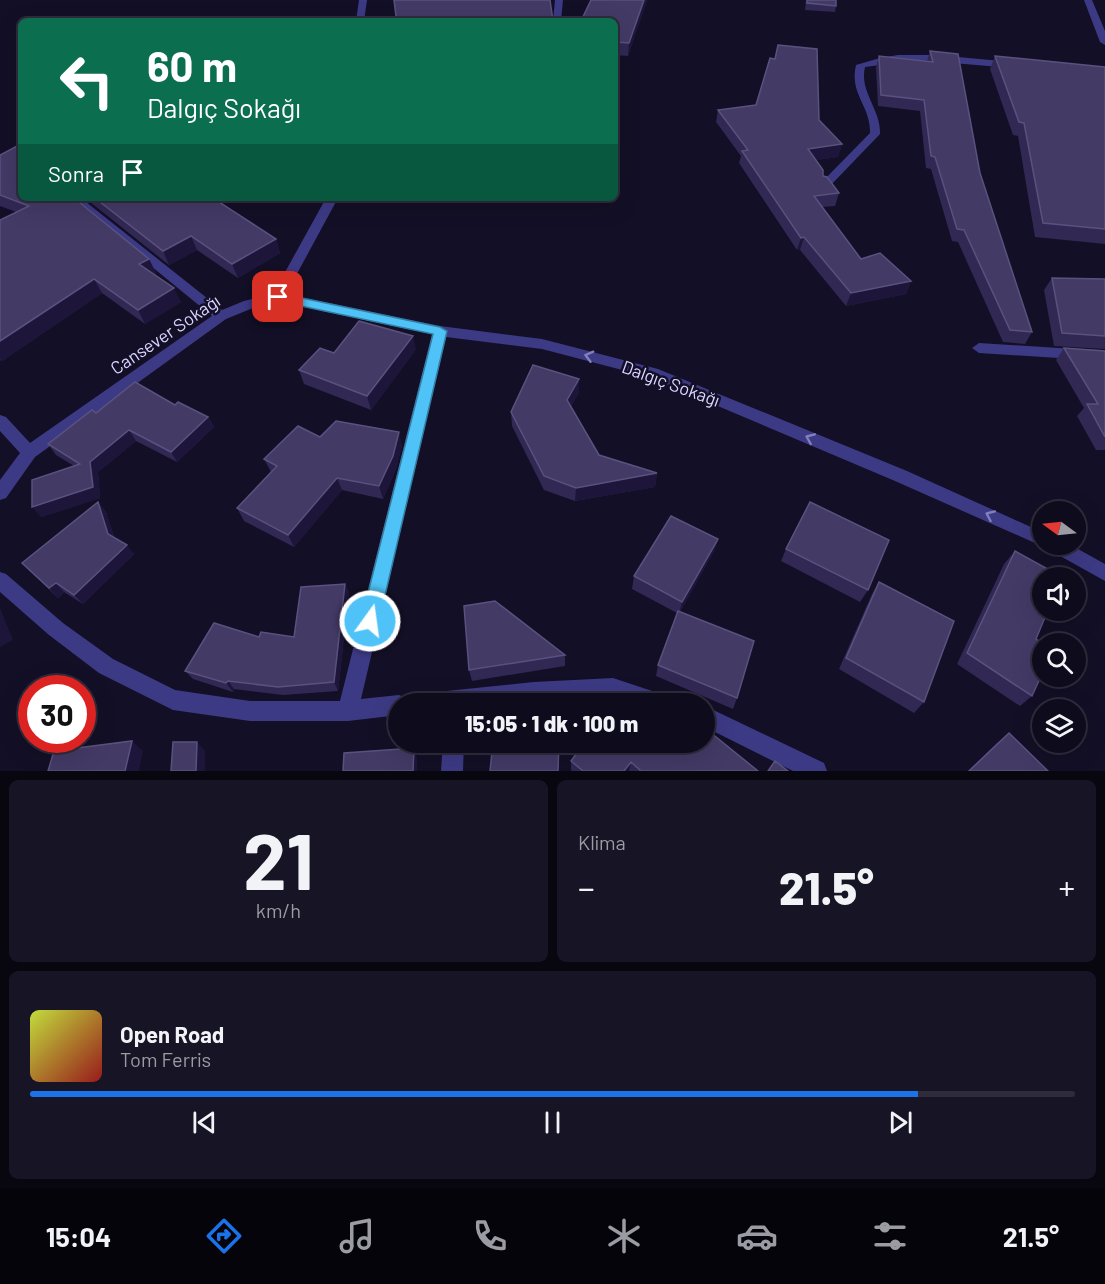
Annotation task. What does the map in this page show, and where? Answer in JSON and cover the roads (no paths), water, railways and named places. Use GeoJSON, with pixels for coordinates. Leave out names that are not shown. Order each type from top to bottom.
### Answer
{"type":"FeatureCollection","features":[{"type":"Feature","properties":{"kind":"street"},"geometry":{"type":"LineString","coordinates":[[360,18],[363,0]]}},
{"type":"Feature","properties":{"kind":"street"},"geometry":{"type":"LineString","coordinates":[[557,18],[559,0]]}},
{"type":"Feature","properties":{"kind":"street"},"geometry":{"type":"LineString","coordinates":[[1088,0],[1105,42]]}},
{"type":"Feature","properties":{"kind":"street"},"geometry":{"type":"LineString","coordinates":[[825,185],[874,135],[874,117],[860,94],[857,78],[861,65],[880,59],[927,57],[1022,66]]}},
{"type":"Feature","properties":{"kind":"street"},"geometry":{"type":"LineString","coordinates":[[79,201],[220,316]]}},
{"type":"Feature","properties":{"kind":"street"},"geometry":{"type":"LineString","coordinates":[[278,297],[330,201]]}},
{"type":"Feature","properties":{"kind":"street","name":"Cansever Sokağı"},"geometry":{"type":"LineString","coordinates":[[0,493],[29,452],[220,316],[278,297]]}},
{"type":"Feature","properties":{"kind":"street","name":"Dalgıç Sokağı"},"geometry":{"type":"LineString","coordinates":[[278,297],[440,331],[542,344],[653,373],[901,476],[1032,535]]}},
{"type":"Feature","properties":{"kind":"street"},"geometry":{"type":"LineString","coordinates":[[348,711],[440,331]]}},
{"type":"Feature","properties":{"kind":"street"},"geometry":{"type":"LineString","coordinates":[[980,348],[1105,356]]}},
{"type":"Feature","properties":{"kind":"street"},"geometry":{"type":"LineString","coordinates":[[0,421],[29,452]]}},
{"type":"Feature","properties":{"kind":"street"},"geometry":{"type":"LineString","coordinates":[[1071,555],[1105,573]]}},
{"type":"Feature","properties":{"kind":"street"},"geometry":{"type":"LineString","coordinates":[[0,580],[56,629],[106,666],[173,700],[250,711],[348,711],[388,706]]}},
{"type":"Feature","properties":{"kind":"street"},"geometry":{"type":"LineString","coordinates":[[553,693],[613,688],[629,693]]}},
{"type":"Feature","properties":{"kind":"street"},"geometry":{"type":"LineString","coordinates":[[715,721],[816,771]]}},
{"type":"Feature","properties":{"kind":"street"},"geometry":{"type":"LineString","coordinates":[[452,771],[453,753]]}}]}
